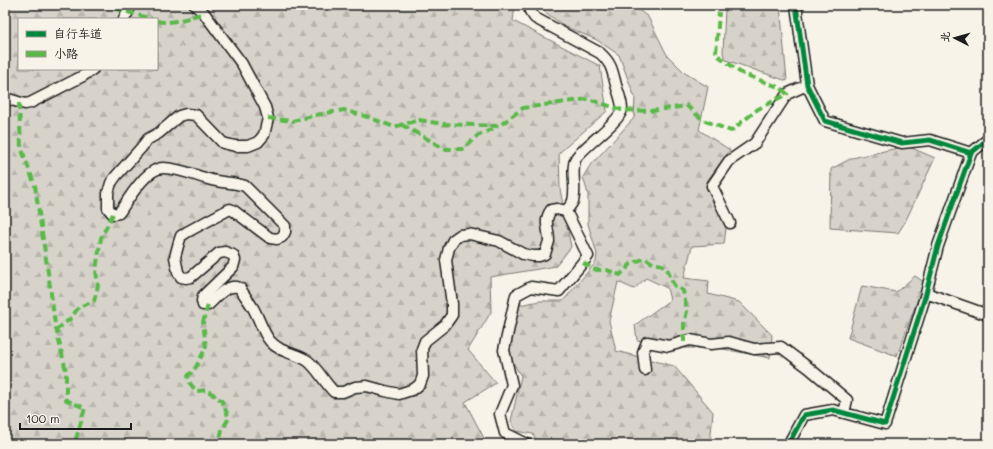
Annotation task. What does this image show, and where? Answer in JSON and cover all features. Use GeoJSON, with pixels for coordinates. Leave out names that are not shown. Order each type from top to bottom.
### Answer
{"type":"FeatureCollection","features":[{"type":"Feature","properties":{"kind":"street"},"geometry":{"type":"LineString","coordinates":[[124,18],[131,5]]}},
{"type":"Feature","properties":{"kind":"street"},"geometry":{"type":"LineString","coordinates":[[195,5],[204,13],[242,64],[265,107],[268,118],[264,135],[258,142],[248,146],[235,146],[223,143],[196,115],[186,114],[180,116],[148,139],[142,148],[116,176],[111,183],[108,193],[108,208],[113,214],[119,212],[138,185],[155,169],[163,168],[177,170],[212,180],[236,183],[244,186],[285,226],[286,232],[282,238],[270,238],[234,211],[230,209],[226,210],[181,236],[178,242],[175,257],[178,272],[181,277],[191,277],[219,253],[225,252],[233,255],[233,267],[203,296],[203,305],[208,305],[226,288],[233,286],[240,288],[253,308],[269,340],[276,347],[308,362],[321,375],[327,385],[334,392],[343,392],[368,386],[385,392],[399,394],[414,389],[420,384],[423,376],[422,349],[425,341],[445,325],[452,315],[446,260],[453,240],[460,235],[469,234],[500,241],[524,254],[539,256],[544,254],[549,242],[546,222],[551,210],[557,209],[566,211]]}},
{"type":"Feature","properties":{"kind":"street"},"geometry":{"type":"LineString","coordinates":[[529,5],[530,11],[535,18],[600,53],[607,60],[612,68],[622,110],[617,118],[577,158],[573,167],[575,189],[573,202],[566,211]]}},
{"type":"Feature","properties":{"kind":"street"},"geometry":{"type":"LineString","coordinates":[[796,5],[807,85],[825,121],[902,143],[930,140],[972,153]]}},
{"type":"Feature","properties":{"kind":"street"},"geometry":{"type":"LineString","coordinates":[[5,98],[24,104],[30,103],[83,76],[92,70]]}},
{"type":"Feature","properties":{"kind":"street"},"geometry":{"type":"LineString","coordinates":[[730,223],[712,186],[729,161],[755,143],[787,94],[807,85]]}},
{"type":"Feature","properties":{"kind":"street"},"geometry":{"type":"LineString","coordinates":[[789,443],[804,415],[833,410],[885,424],[926,293],[938,246],[972,153],[988,138]]}},
{"type":"Feature","properties":{"kind":"street"},"geometry":{"type":"LineString","coordinates":[[527,444],[505,433],[500,414],[512,385],[504,350],[516,295],[530,287],[559,291],[588,256],[566,211]]}},
{"type":"Feature","properties":{"kind":"street"},"geometry":{"type":"LineString","coordinates":[[926,293],[988,315]]}},
{"type":"Feature","properties":{"kind":"street"},"geometry":{"type":"LineString","coordinates":[[644,370],[643,352],[648,342],[670,346],[690,340],[711,344],[729,342],[754,348],[781,347],[847,400],[844,413]]}},
{"type":"Feature","properties":{"kind":"green space"},"geometry":{"type":"Polygon","coordinates":[[[5,5],[515,5],[513,21],[600,66],[607,111],[559,153],[560,189],[571,247],[556,266],[490,277],[491,312],[468,350],[496,383],[465,402],[487,444],[5,444],[5,5]]]}},
{"type":"Feature","properties":{"kind":"green space"},"geometry":{"type":"Polygon","coordinates":[[[543,5],[632,5],[648,17],[667,55],[685,73],[708,87],[699,130],[730,150],[707,181],[726,229],[724,244],[692,246],[684,278],[709,281],[708,294],[739,302],[772,335],[770,358],[718,348],[685,348],[637,340],[635,325],[670,300],[667,288],[646,278],[634,289],[618,282],[609,321],[616,351],[674,366],[713,412],[710,444],[538,444],[533,434],[516,431],[511,421],[521,376],[509,356],[512,327],[519,305],[540,301],[563,301],[596,262],[597,254],[588,224],[588,194],[583,177],[589,167],[634,118],[635,98],[619,55],[597,40],[564,26],[545,12],[543,5]]]}},
{"type":"Feature","properties":{"kind":"green space"},"geometry":{"type":"Polygon","coordinates":[[[711,5],[780,5],[787,81],[726,60],[723,53],[725,9],[711,7],[711,5]]]}},
{"type":"Feature","properties":{"kind":"green space"},"geometry":{"type":"Polygon","coordinates":[[[907,146],[935,158],[905,222],[898,233],[830,228],[831,169],[852,158],[907,146]]]}},
{"type":"Feature","properties":{"kind":"green space"},"geometry":{"type":"Polygon","coordinates":[[[915,276],[924,282],[897,356],[848,338],[862,286],[896,292],[915,276]]]}},
{"type":"Feature","properties":{"kind":"marked path"},"geometry":{"type":"LineString","coordinates":[[82,5],[83,8],[90,5]]}},
{"type":"Feature","properties":{"kind":"marked path"},"geometry":{"type":"LineString","coordinates":[[104,5],[149,18]]}},
{"type":"Feature","properties":{"kind":"marked path"},"geometry":{"type":"LineString","coordinates":[[268,118],[293,121],[344,110],[394,127],[419,120],[443,124],[499,126],[523,108],[588,99],[622,110],[650,111],[687,106],[703,120],[731,131],[758,109],[787,94],[781,88],[741,73],[716,54],[719,12]]}},
{"type":"Feature","properties":{"kind":"marked path"},"geometry":{"type":"LineString","coordinates":[[158,21],[174,21],[204,13]]}},
{"type":"Feature","properties":{"kind":"marked path"},"geometry":{"type":"LineString","coordinates":[[19,103],[21,147],[35,186],[55,324],[66,371],[66,400],[85,408],[76,439],[77,444]]}},
{"type":"Feature","properties":{"kind":"marked path"},"geometry":{"type":"LineString","coordinates":[[402,125],[445,149],[463,149],[477,136],[497,127]]}},
{"type":"Feature","properties":{"kind":"marked path"},"geometry":{"type":"LineString","coordinates":[[56,330],[70,319],[79,307],[94,301],[98,286],[96,270],[101,238],[113,214]]}},
{"type":"Feature","properties":{"kind":"marked path"},"geometry":{"type":"LineString","coordinates":[[583,263],[596,270],[607,270],[620,275],[631,264],[645,258],[654,264],[664,266],[675,286],[683,291],[687,311],[684,324],[684,342]]}},
{"type":"Feature","properties":{"kind":"marked path"},"geometry":{"type":"LineString","coordinates":[[208,305],[203,322],[206,347],[196,367],[188,376],[189,382],[196,391],[207,390],[222,401],[229,418],[222,430],[219,444]]}},
{"type":"Feature","properties":{"kind":"cycle path"},"geometry":{"type":"LineString","coordinates":[[796,5],[807,85],[825,121],[902,143],[930,140],[971,153]]}},
{"type":"Feature","properties":{"kind":"cycle path"},"geometry":{"type":"LineString","coordinates":[[789,443],[804,415],[833,410],[885,424],[925,297],[938,246],[971,153],[988,139]]}}]}
